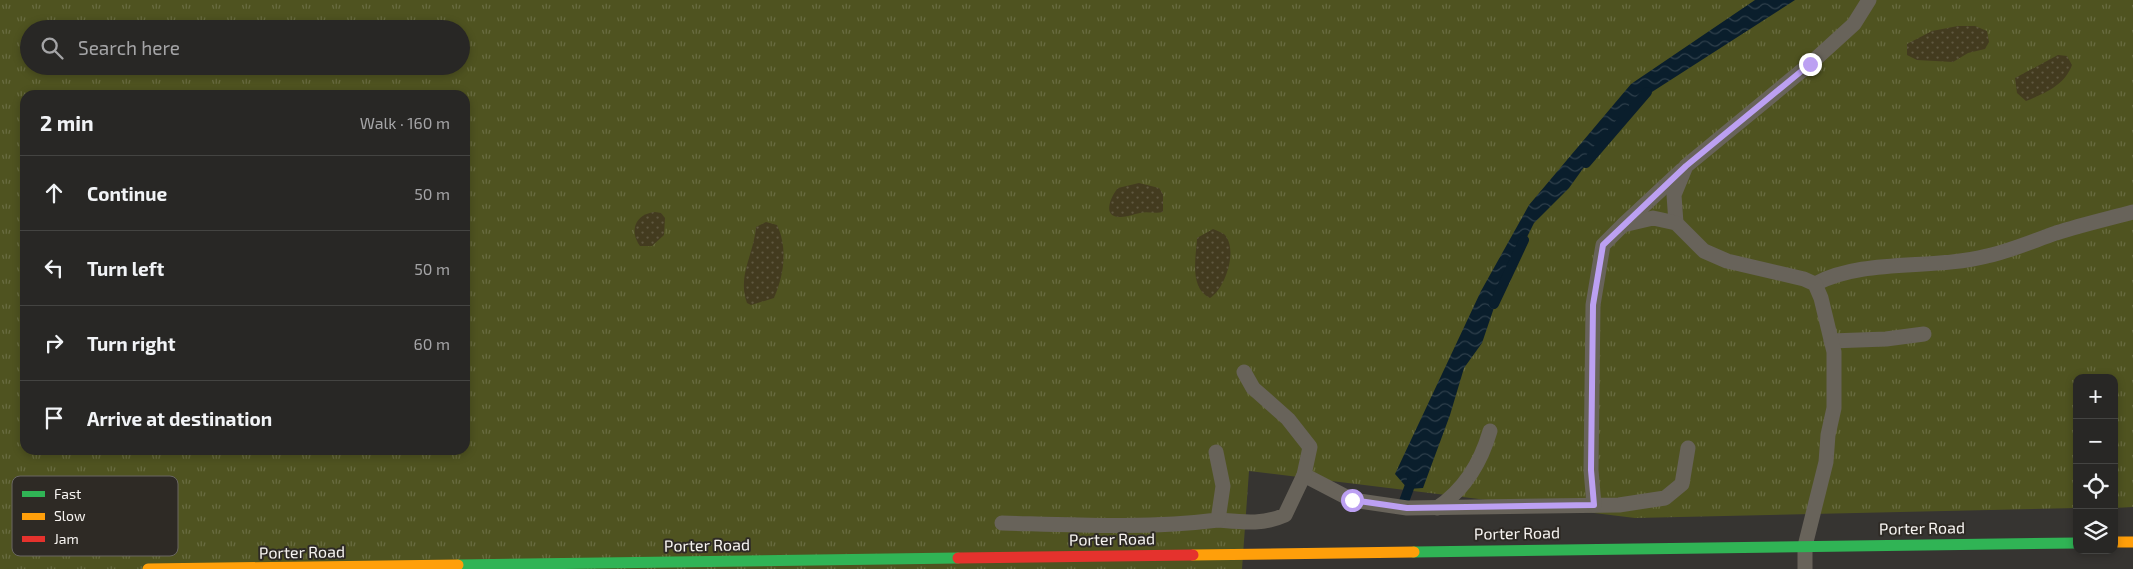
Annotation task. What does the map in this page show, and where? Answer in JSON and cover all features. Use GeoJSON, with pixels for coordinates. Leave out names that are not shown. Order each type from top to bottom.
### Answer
{"type":"FeatureCollection","features":[{"type":"Feature","properties":{"kind":"main road"},"geometry":{"type":"LineString","coordinates":[[2118,542],[2133,542]]}},
{"type":"Feature","properties":{"kind":"main road","name":"Porter Road"},"geometry":{"type":"LineString","coordinates":[[148,569],[2073,543]]}},
{"type":"Feature","properties":{"kind":"lane"},"geometry":{"type":"LineString","coordinates":[[1594,505],[1591,470],[1595,285],[1603,245],[1686,166],[1810,64],[1854,24],[1869,0]]}},
{"type":"Feature","properties":{"kind":"lane"},"geometry":{"type":"LineString","coordinates":[[1676,223],[1674,195],[1686,166]]}},
{"type":"Feature","properties":{"kind":"lane"},"geometry":{"type":"LineString","coordinates":[[1815,284],[1832,274],[1936,265],[1987,256],[2058,232],[2133,212]]}},
{"type":"Feature","properties":{"kind":"lane"},"geometry":{"type":"LineString","coordinates":[[1623,225],[1653,218],[1676,223],[1704,251],[1727,261],[1804,279],[1815,284],[1821,298],[1834,352],[1834,408],[1828,435],[1826,462],[1805,546],[1805,569]]}},
{"type":"Feature","properties":{"kind":"lane"},"geometry":{"type":"LineString","coordinates":[[1831,341],[1886,339],[1924,334]]}},
{"type":"Feature","properties":{"kind":"lane"},"geometry":{"type":"LineString","coordinates":[[1002,523],[1100,525],[1194,523],[1218,520],[1256,523],[1271,521],[1285,515],[1304,475],[1310,447],[1288,419],[1253,388],[1244,372]]}},
{"type":"Feature","properties":{"kind":"lane"},"geometry":{"type":"LineString","coordinates":[[1437,508],[1455,496],[1462,488],[1480,456],[1490,432]]}},
{"type":"Feature","properties":{"kind":"lane"},"geometry":{"type":"LineString","coordinates":[[1304,475],[1352,500],[1407,508],[1634,504],[1665,498],[1682,484],[1688,448]]}},
{"type":"Feature","properties":{"kind":"lane"},"geometry":{"type":"LineString","coordinates":[[1216,452],[1223,486],[1218,520]]}},
{"type":"Feature","properties":{"kind":"green space"},"geometry":{"type":"Polygon","coordinates":[[[0,0],[2133,0],[2133,507],[2118,508],[2118,374],[2073,374],[2073,508],[1635,518],[1249,471],[1242,569],[0,569],[0,0]]]}},
{"type":"Feature","properties":{"kind":"sand"},"geometry":{"type":"Polygon","coordinates":[[[1958,26],[1975,26],[1987,31],[1989,42],[1985,49],[1968,53],[1953,62],[1917,60],[1907,55],[1907,44],[1932,31],[1958,26]]]}},
{"type":"Feature","properties":{"kind":"sand"},"geometry":{"type":"Polygon","coordinates":[[[2058,55],[2067,56],[2072,65],[2069,72],[2059,84],[2026,101],[2017,93],[2015,78],[2058,55]]]}},
{"type":"Feature","properties":{"kind":"sand"},"geometry":{"type":"Polygon","coordinates":[[[1139,183],[1159,188],[1163,194],[1163,212],[1143,212],[1126,217],[1111,214],[1109,206],[1118,188],[1139,183]]]}},
{"type":"Feature","properties":{"kind":"sand"},"geometry":{"type":"Polygon","coordinates":[[[655,212],[661,213],[665,218],[664,235],[652,246],[640,246],[635,235],[636,224],[643,216],[655,212]]]}},
{"type":"Feature","properties":{"kind":"sand"},"geometry":{"type":"Polygon","coordinates":[[[766,222],[777,225],[783,243],[782,271],[774,298],[751,305],[747,303],[744,293],[745,274],[756,227],[766,222]]]}},
{"type":"Feature","properties":{"kind":"sand"},"geometry":{"type":"Polygon","coordinates":[[[1213,229],[1224,234],[1230,249],[1230,258],[1221,286],[1210,298],[1203,293],[1196,280],[1195,263],[1197,238],[1213,229]]]}},
{"type":"Feature","properties":{"kind":"water"},"geometry":{"type":"Polygon","coordinates":[[[1755,0],[1795,0],[1641,99],[1592,156],[1569,188],[1534,223],[1499,293],[1482,343],[1464,368],[1450,415],[1423,488],[1408,489],[1395,474],[1481,291],[1529,205],[1631,84],[1755,0]]]}},
{"type":"Feature","properties":{"kind":"waterway"},"geometry":{"type":"LineString","coordinates":[[1586,163],[1647,92]]}},
{"type":"Feature","properties":{"kind":"waterway"},"geometry":{"type":"LineString","coordinates":[[1494,304],[1524,240]]}},
{"type":"Feature","properties":{"kind":"waterway"},"geometry":{"type":"LineString","coordinates":[[1402,507],[1413,477]]}},
{"type":"Feature","properties":{"kind":"traffic: fast"},"geometry":{"type":"LineString","coordinates":[[1414,552],[2073,543]]}},
{"type":"Feature","properties":{"kind":"traffic: fast"},"geometry":{"type":"LineString","coordinates":[[458,565],[958,558]]}},
{"type":"Feature","properties":{"kind":"traffic: slow"},"geometry":{"type":"LineString","coordinates":[[2118,542],[2133,542]]}},
{"type":"Feature","properties":{"kind":"traffic: slow"},"geometry":{"type":"LineString","coordinates":[[1193,555],[1414,552]]}},
{"type":"Feature","properties":{"kind":"traffic: slow"},"geometry":{"type":"LineString","coordinates":[[148,569],[458,565]]}},
{"type":"Feature","properties":{"kind":"traffic: jam"},"geometry":{"type":"LineString","coordinates":[[958,558],[1193,555]]}},
{"type":"Feature","properties":{"kind":"route"},"geometry":{"type":"LineString","coordinates":[[1352,500],[1407,508],[1462,509],[1532,505],[1594,505],[1594,487],[1591,470],[1593,305],[1603,245],[1686,166],[1810,64]]}}]}
